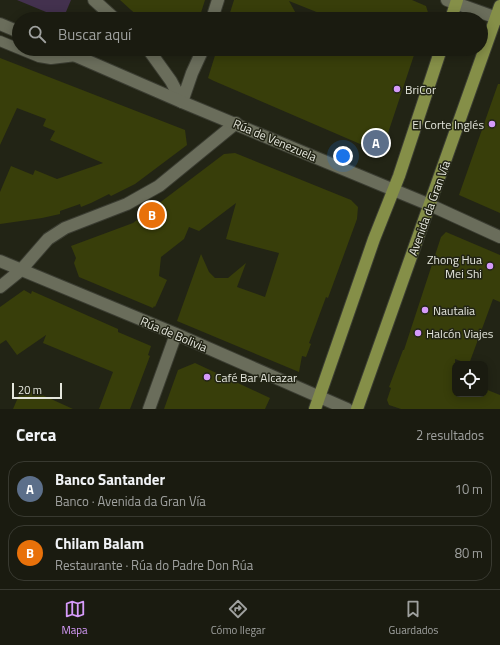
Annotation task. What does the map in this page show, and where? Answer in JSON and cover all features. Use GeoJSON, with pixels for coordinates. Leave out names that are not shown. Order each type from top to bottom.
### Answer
{"type":"FeatureCollection","features":[{"type":"Feature","properties":{"kind":"main road"},"geometry":{"type":"LineString","coordinates":[[452,12],[453,1]]}},
{"type":"Feature","properties":{"kind":"main road","name":"Avenida da Gran Vía"},"geometry":{"type":"LineString","coordinates":[[488,46],[498,19],[500,6]]}},
{"type":"Feature","properties":{"kind":"main road"},"geometry":{"type":"LineString","coordinates":[[317,403],[374,240],[394,190],[439,56]]}},
{"type":"Feature","properties":{"kind":"main road","name":"Avenida da Gran Vía"},"geometry":{"type":"LineString","coordinates":[[357,409],[484,56]]}},
{"type":"Feature","properties":{"kind":"street"},"geometry":{"type":"LineString","coordinates":[[94,0],[107,12]]}},
{"type":"Feature","properties":{"kind":"street"},"geometry":{"type":"LineString","coordinates":[[214,12],[218,0]]}},
{"type":"Feature","properties":{"kind":"street"},"geometry":{"type":"LineString","coordinates":[[453,1],[480,12]]}},
{"type":"Feature","properties":{"kind":"street"},"geometry":{"type":"LineString","coordinates":[[488,15],[498,19]]}},
{"type":"Feature","properties":{"kind":"street"},"geometry":{"type":"LineString","coordinates":[[0,24],[12,29]]}},
{"type":"Feature","properties":{"kind":"street","name":"Rúa de Venezuela"},"geometry":{"type":"LineString","coordinates":[[76,56],[182,102],[236,123],[430,205],[500,237]]}},
{"type":"Feature","properties":{"kind":"street"},"geometry":{"type":"LineString","coordinates":[[153,56],[171,81],[182,102]]}},
{"type":"Feature","properties":{"kind":"street"},"geometry":{"type":"LineString","coordinates":[[182,102],[200,56]]}},
{"type":"Feature","properties":{"kind":"street"},"geometry":{"type":"LineString","coordinates":[[0,287],[22,270],[48,240],[65,228],[127,204],[159,186],[236,123]]}},
{"type":"Feature","properties":{"kind":"street","name":"Rúa de Bolivia"},"geometry":{"type":"LineString","coordinates":[[0,261],[176,334],[317,403],[347,409]]}},
{"type":"Feature","properties":{"kind":"street"},"geometry":{"type":"LineString","coordinates":[[149,409],[176,334]]}},
{"type":"Feature","properties":{"kind":"lane"},"geometry":{"type":"LineString","coordinates":[[0,41],[12,46]]}},
{"type":"Feature","properties":{"kind":"lane"},"geometry":{"type":"LineString","coordinates":[[37,56],[51,59],[76,56]]}},
{"type":"Feature","properties":{"kind":"shaded area"},"geometry":{"type":"Polygon","coordinates":[[[17,0],[71,0],[66,12],[46,12],[17,0]]]}},
{"type":"Feature","properties":{"kind":"building"},"geometry":{"type":"Polygon","coordinates":[[[120,0],[205,0],[201,12],[133,12],[120,0]]]}},
{"type":"Feature","properties":{"kind":"building"},"geometry":{"type":"Polygon","coordinates":[[[234,0],[412,0],[426,6],[428,12],[316,12],[289,1],[295,12],[230,12],[234,0]]]}},
{"type":"Feature","properties":{"kind":"building"},"geometry":{"type":"Polygon","coordinates":[[[215,56],[414,56],[384,145],[374,150],[208,78],[215,56]]]}},
{"type":"Feature","properties":{"kind":"building"},"geometry":{"type":"Polygon","coordinates":[[[0,58],[185,130],[187,145],[135,184],[111,196],[109,194],[81,207],[80,204],[60,211],[60,214],[0,224],[0,192],[11,166],[33,175],[35,170],[57,179],[103,163],[50,140],[55,131],[43,126],[46,119],[17,108],[0,145],[0,58]]]}},
{"type":"Feature","properties":{"kind":"building","name":"El Corte Inglés"},"geometry":{"type":"Polygon","coordinates":[[[498,84],[500,84],[500,213],[459,195],[498,84]]]}},
{"type":"Feature","properties":{"kind":"building"},"geometry":{"type":"Polygon","coordinates":[[[235,153],[351,200],[358,207],[357,219],[328,298],[326,297],[309,343],[311,344],[306,357],[302,356],[299,372],[177,321],[201,254],[209,272],[215,278],[228,278],[246,263],[237,287],[265,297],[279,253],[226,239],[236,203],[199,231],[189,227],[184,239],[161,257],[159,276],[167,280],[155,307],[154,306],[153,308],[79,277],[74,263],[76,258],[71,246],[133,223],[224,154],[235,153]]]}},
{"type":"Feature","properties":{"kind":"building"},"geometry":{"type":"Polygon","coordinates":[[[446,232],[500,255],[500,302],[493,299],[470,361],[461,361],[455,359],[455,361],[452,361],[452,397],[488,397],[488,390],[500,395],[500,409],[401,409],[389,405],[387,400],[391,388],[389,387],[404,350],[441,237],[446,232]]]}},
{"type":"Feature","properties":{"kind":"building"},"geometry":{"type":"Polygon","coordinates":[[[24,290],[31,294],[32,291],[118,329],[118,332],[151,346],[148,355],[150,356],[130,409],[99,409],[113,372],[43,343],[46,335],[17,355],[6,340],[0,344],[0,307],[24,290]]]}},
{"type":"Feature","properties":{"kind":"building"},"geometry":{"type":"Polygon","coordinates":[[[195,363],[270,398],[265,409],[164,409],[178,370],[195,363]]]}},
{"type":"Feature","properties":{"kind":"building"},"geometry":{"type":"Polygon","coordinates":[[[23,386],[51,399],[73,409],[13,409],[23,386]]]}},
{"type":"Feature","properties":{"kind":"place","name":"BriCor"},"geometry":{"type":"Point","coordinates":[397,89]}},
{"type":"Feature","properties":{"kind":"place","name":"El Corte Inglés"},"geometry":{"type":"Point","coordinates":[492,124]}},
{"type":"Feature","properties":{"kind":"place","name":"Banco Santander"},"geometry":{"type":"Point","coordinates":[376,143]}},
{"type":"Feature","properties":{"kind":"place","name":"Chilam Balam"},"geometry":{"type":"Point","coordinates":[152,215]}},
{"type":"Feature","properties":{"kind":"place","name":"Zhong Hua Mei Shi"},"geometry":{"type":"Point","coordinates":[490,266]}},
{"type":"Feature","properties":{"kind":"place","name":"Nautalia"},"geometry":{"type":"Point","coordinates":[425,310]}},
{"type":"Feature","properties":{"kind":"place","name":"Halcón Viajes"},"geometry":{"type":"Point","coordinates":[418,333]}},
{"type":"Feature","properties":{"kind":"place","name":"Café Bar Alcazar"},"geometry":{"type":"Point","coordinates":[207,377]}}]}
